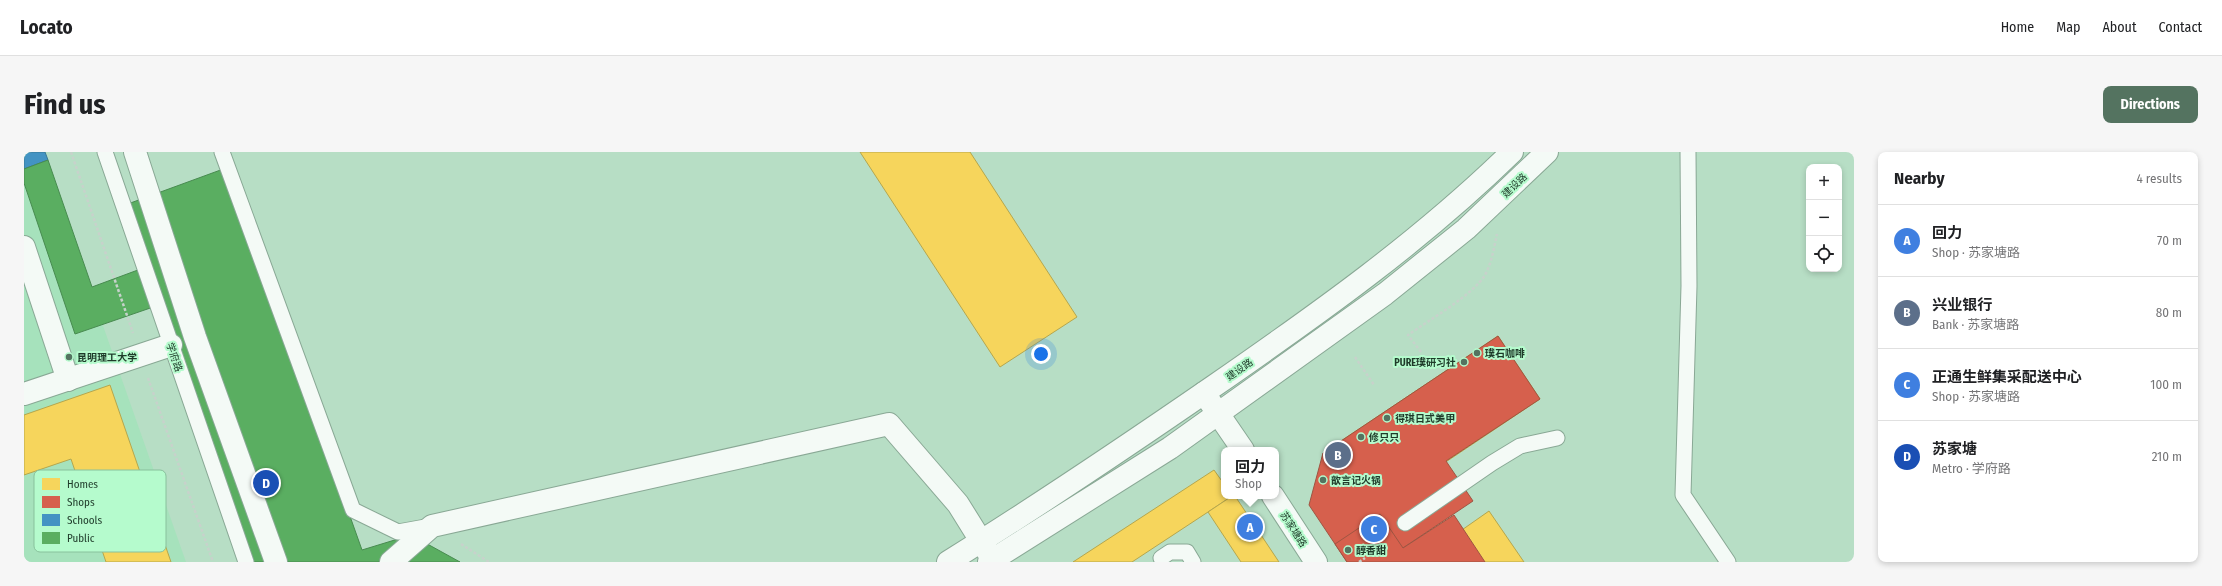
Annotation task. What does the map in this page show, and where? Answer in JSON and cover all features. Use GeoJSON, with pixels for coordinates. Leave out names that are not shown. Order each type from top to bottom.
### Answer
{"type":"FeatureCollection","features":[{"type":"Feature","properties":{"kind":"street"},"geometry":{"type":"LineString","coordinates":[[135,152],[195,337],[276,562]]}},
{"type":"Feature","properties":{"kind":"street","name":"建设路"},"geometry":{"type":"LineString","coordinates":[[948,562],[1123,449],[1279,341],[1412,242],[1512,152]]}},
{"type":"Feature","properties":{"kind":"street","name":"建设路"},"geometry":{"type":"LineString","coordinates":[[991,561],[1137,470],[1306,352],[1427,262],[1483,214],[1547,152]]}},
{"type":"Feature","properties":{"kind":"street"},"geometry":{"type":"LineString","coordinates":[[24,247],[68,380]]}},
{"type":"Feature","properties":{"kind":"street"},"geometry":{"type":"LineString","coordinates":[[24,394],[171,345]]}},
{"type":"Feature","properties":{"kind":"street"},"geometry":{"type":"LineString","coordinates":[[1204,393],[1240,447]]}},
{"type":"Feature","properties":{"kind":"street"},"geometry":{"type":"LineString","coordinates":[[391,562],[432,526],[890,424],[958,504],[991,561]]}},
{"type":"Feature","properties":{"kind":"street","name":"苏家塘路"},"geometry":{"type":"LineString","coordinates":[[1274,499],[1316,562]]}},
{"type":"Feature","properties":{"kind":"lane","name":"学府路"},"geometry":{"type":"LineString","coordinates":[[105,152],[246,562]]}},
{"type":"Feature","properties":{"kind":"lane"},"geometry":{"type":"LineString","coordinates":[[222,152],[353,510],[398,532],[432,526]]}},
{"type":"Feature","properties":{"kind":"lane"},"geometry":{"type":"LineString","coordinates":[[1688,152],[1689,286],[1683,495],[1728,562]]}},
{"type":"Feature","properties":{"kind":"lane"},"geometry":{"type":"LineString","coordinates":[[1405,523],[1492,463],[1520,446],[1557,438]]}},
{"type":"Feature","properties":{"kind":"lane"},"geometry":{"type":"LineString","coordinates":[[1160,561],[1170,552],[1187,552],[1193,562]]}},
{"type":"Feature","properties":{"kind":"path"},"geometry":{"type":"LineString","coordinates":[[1421,352],[1408,335],[1462,296],[1485,276],[1490,264],[1497,231]]}},
{"type":"Feature","properties":{"kind":"path"},"geometry":{"type":"LineString","coordinates":[[1355,357],[1374,385]]}},
{"type":"Feature","properties":{"kind":"path"},"geometry":{"type":"LineString","coordinates":[[1359,562],[1365,558]]}},
{"type":"Feature","properties":{"kind":"shaded area","name":"昆明理工大学"},"geometry":{"type":"Polygon","coordinates":[[[24,152],[42,152],[154,470],[34,470],[34,552],[166,552],[166,505],[186,562],[24,562],[24,152]]]}},
{"type":"Feature","properties":{"kind":"building: Homes"},"geometry":{"type":"Polygon","coordinates":[[[860,152],[970,152],[1077,317],[1000,367],[860,152]]]}},
{"type":"Feature","properties":{"kind":"building: Homes"},"geometry":{"type":"Polygon","coordinates":[[[1498,336],[1540,399],[1365,516],[1323,453],[1498,336]]]}},
{"type":"Feature","properties":{"kind":"building: Homes"},"geometry":{"type":"Polygon","coordinates":[[[110,385],[139,470],[75,470],[71,459],[39,470],[34,470],[34,472],[24,475],[24,415],[110,385]]]}},
{"type":"Feature","properties":{"kind":"building: Homes"},"geometry":{"type":"Polygon","coordinates":[[[1214,470],[1221,480],[1221,499],[1227,499],[1132,562],[1073,562],[1214,470]]]}},
{"type":"Feature","properties":{"kind":"building: Homes"},"geometry":{"type":"Polygon","coordinates":[[[1228,499],[1237,499],[1279,562],[1241,562],[1208,512],[1228,499]]]}},
{"type":"Feature","properties":{"kind":"building: Homes"},"geometry":{"type":"Polygon","coordinates":[[[1489,511],[1524,562],[1465,562],[1449,539],[1489,511]]]}},
{"type":"Feature","properties":{"kind":"building: Homes"},"geometry":{"type":"Polygon","coordinates":[[[166,547],[171,562],[106,562],[103,552],[166,552],[166,547]]]}},
{"type":"Feature","properties":{"kind":"building: Shops"},"geometry":{"type":"Polygon","coordinates":[[[1498,336],[1540,399],[1446,461],[1473,501],[1382,562],[1347,562],[1309,505],[1323,453],[1498,336]]]}},
{"type":"Feature","properties":{"kind":"building: Shops"},"geometry":{"type":"Polygon","coordinates":[[[1380,514],[1403,548],[1454,515],[1485,562],[1347,562],[1335,544],[1380,514]]]}},
{"type":"Feature","properties":{"kind":"building: Schools"},"geometry":{"type":"Polygon","coordinates":[[[24,152],[45,152],[48,160],[24,169],[24,152]]]}},
{"type":"Feature","properties":{"kind":"building: Public"},"geometry":{"type":"Polygon","coordinates":[[[48,160],[92,287],[146,267],[125,205],[226,168],[362,550],[411,535],[460,562],[247,562],[159,305],[75,334],[24,183],[24,169],[48,160]]]}},
{"type":"Feature","properties":{"kind":"place","name":"璞石咖啡"},"geometry":{"type":"Point","coordinates":[1477,353]}},
{"type":"Feature","properties":{"kind":"place","name":"昆明理工大学"},"geometry":{"type":"Point","coordinates":[69,357]}},
{"type":"Feature","properties":{"kind":"place","name":"PURE璞研习社"},"geometry":{"type":"Point","coordinates":[1464,362]}},
{"type":"Feature","properties":{"kind":"place","name":"得琪日式美甲"},"geometry":{"type":"Point","coordinates":[1387,418]}},
{"type":"Feature","properties":{"kind":"place","name":"修只只"},"geometry":{"type":"Point","coordinates":[1361,437]}},
{"type":"Feature","properties":{"kind":"place","name":"兴业银行"},"geometry":{"type":"Point","coordinates":[1338,455]}},
{"type":"Feature","properties":{"kind":"place","name":"歆言记火锅"},"geometry":{"type":"Point","coordinates":[1323,480]}},
{"type":"Feature","properties":{"kind":"place","name":"苏家塘"},"geometry":{"type":"Point","coordinates":[266,483]}},
{"type":"Feature","properties":{"kind":"place","name":"回力"},"geometry":{"type":"Point","coordinates":[1250,527]}},
{"type":"Feature","properties":{"kind":"place","name":"正通生鲜集采配送中心"},"geometry":{"type":"Point","coordinates":[1374,529]}},
{"type":"Feature","properties":{"kind":"place","name":"醇香甜"},"geometry":{"type":"Point","coordinates":[1348,550]}}]}
